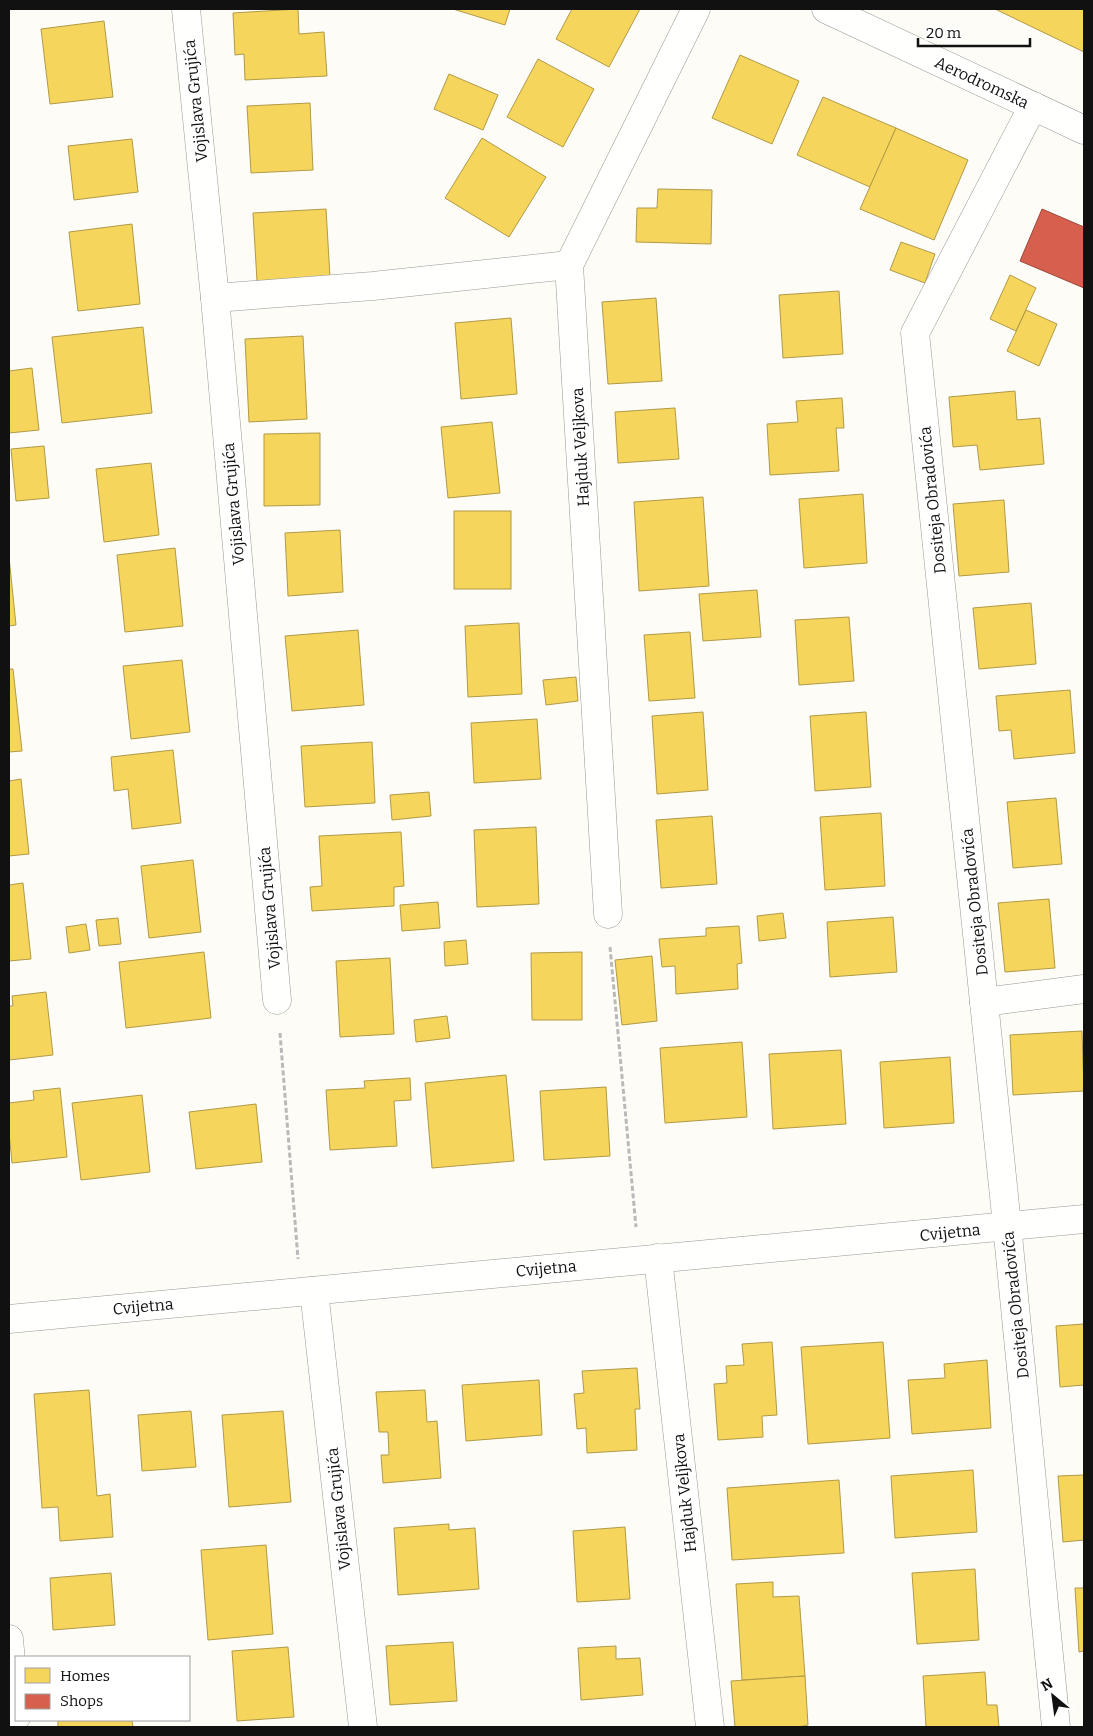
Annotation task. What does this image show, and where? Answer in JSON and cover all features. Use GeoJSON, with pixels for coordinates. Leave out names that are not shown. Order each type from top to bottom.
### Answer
{"type":"FeatureCollection","features":[{"type":"Feature","properties":{"kind":"street","name":"Vojislava Grujića"},"geometry":{"type":"LineString","coordinates":[[186,9],[215,298],[278,1000]]}},
{"type":"Feature","properties":{"kind":"street","name":"Hajduk Veljkova"},"geometry":{"type":"LineString","coordinates":[[608,914],[569,265],[696,9]]}},
{"type":"Feature","properties":{"kind":"street","name":"Aerodromska"},"geometry":{"type":"LineString","coordinates":[[826,9],[1084,130]]}},
{"type":"Feature","properties":{"kind":"street","name":"Dositeja Obradovića"},"geometry":{"type":"LineString","coordinates":[[1033,106],[914,333],[1007,1226],[1056,1727]]}},
{"type":"Feature","properties":{"kind":"street"},"geometry":{"type":"LineString","coordinates":[[215,298],[373,286],[569,265]]}},
{"type":"Feature","properties":{"kind":"street"},"geometry":{"type":"LineString","coordinates":[[984,1002],[1084,989]]}},
{"type":"Feature","properties":{"kind":"street","name":"Cvijetna"},"geometry":{"type":"LineString","coordinates":[[9,1319],[1084,1219]]}},
{"type":"Feature","properties":{"kind":"street","name":"Hajduk Veljkova"},"geometry":{"type":"LineString","coordinates":[[649,1259],[710,1727]]}},
{"type":"Feature","properties":{"kind":"street","name":"Vojislava Grujića"},"geometry":{"type":"LineString","coordinates":[[307,1291],[363,1727]]}},
{"type":"Feature","properties":{"kind":"street"},"geometry":{"type":"LineString","coordinates":[[9,1639],[15,1707]]}},
{"type":"Feature","properties":{"kind":"path"},"geometry":{"type":"LineString","coordinates":[[608,914],[649,1259]]}},
{"type":"Feature","properties":{"kind":"path"},"geometry":{"type":"LineString","coordinates":[[278,1000],[307,1291]]}},
{"type":"Feature","properties":{"kind":"building: Homes"},"geometry":{"type":"Polygon","coordinates":[[[298,9],[299,34],[324,32],[327,76],[245,80],[244,54],[235,55],[233,13],[298,9]]]}},
{"type":"Feature","properties":{"kind":"building: Homes"},"geometry":{"type":"Polygon","coordinates":[[[453,9],[510,9],[505,25],[453,9]]]}},
{"type":"Feature","properties":{"kind":"building: Homes"},"geometry":{"type":"Polygon","coordinates":[[[572,9],[640,9],[609,67],[556,39],[572,9]]]}},
{"type":"Feature","properties":{"kind":"building: Homes"},"geometry":{"type":"Polygon","coordinates":[[[995,9],[1084,9],[1084,52],[995,9]]]}},
{"type":"Feature","properties":{"kind":"building: Homes"},"geometry":{"type":"Polygon","coordinates":[[[104,21],[113,97],[50,104],[41,29],[104,21]]]}},
{"type":"Feature","properties":{"kind":"building: Homes"},"geometry":{"type":"Polygon","coordinates":[[[740,55],[799,81],[772,144],[712,118],[740,55]]]}},
{"type":"Feature","properties":{"kind":"building: Homes"},"geometry":{"type":"Polygon","coordinates":[[[538,59],[594,89],[563,147],[507,117],[538,59]]]}},
{"type":"Feature","properties":{"kind":"building: Homes"},"geometry":{"type":"Polygon","coordinates":[[[449,74],[498,95],[483,130],[434,109],[449,74]]]}},
{"type":"Feature","properties":{"kind":"building: Homes"},"geometry":{"type":"Polygon","coordinates":[[[823,97],[896,128],[870,187],[797,155],[823,97]]]}},
{"type":"Feature","properties":{"kind":"building: Homes"},"geometry":{"type":"Polygon","coordinates":[[[310,103],[313,170],[251,173],[247,106],[310,103]]]}},
{"type":"Feature","properties":{"kind":"building: Homes"},"geometry":{"type":"Polygon","coordinates":[[[896,128],[968,160],[934,240],[860,209],[896,128]]]}},
{"type":"Feature","properties":{"kind":"building: Homes"},"geometry":{"type":"Polygon","coordinates":[[[482,138],[546,177],[509,237],[445,198],[482,138]]]}},
{"type":"Feature","properties":{"kind":"building: Homes"},"geometry":{"type":"Polygon","coordinates":[[[132,139],[138,192],[74,200],[68,146],[132,139]]]}},
{"type":"Feature","properties":{"kind":"building: Homes"},"geometry":{"type":"Polygon","coordinates":[[[658,189],[712,190],[711,244],[636,242],[637,208],[657,208],[658,189]]]}},
{"type":"Feature","properties":{"kind":"building: Homes"},"geometry":{"type":"Polygon","coordinates":[[[326,209],[330,277],[257,281],[253,213],[326,209]]]}},
{"type":"Feature","properties":{"kind":"building: Homes"},"geometry":{"type":"Polygon","coordinates":[[[132,224],[140,304],[78,311],[69,232],[132,224]]]}},
{"type":"Feature","properties":{"kind":"building: Homes"},"geometry":{"type":"Polygon","coordinates":[[[901,242],[935,254],[925,283],[890,270],[901,242]]]}},
{"type":"Feature","properties":{"kind":"building: Homes"},"geometry":{"type":"Polygon","coordinates":[[[1010,275],[1036,288],[1016,331],[990,319],[1010,275]]]}},
{"type":"Feature","properties":{"kind":"building: Homes"},"geometry":{"type":"Polygon","coordinates":[[[839,291],[843,354],[783,358],[779,295],[839,291]]]}},
{"type":"Feature","properties":{"kind":"building: Homes"},"geometry":{"type":"Polygon","coordinates":[[[656,298],[662,381],[608,384],[602,302],[656,298]]]}},
{"type":"Feature","properties":{"kind":"building: Homes"},"geometry":{"type":"Polygon","coordinates":[[[1026,310],[1057,324],[1039,366],[1007,351],[1026,310]]]}},
{"type":"Feature","properties":{"kind":"building: Homes"},"geometry":{"type":"Polygon","coordinates":[[[511,318],[517,394],[461,399],[455,323],[511,318]]]}},
{"type":"Feature","properties":{"kind":"building: Homes"},"geometry":{"type":"Polygon","coordinates":[[[143,327],[152,413],[62,423],[52,337],[143,327]]]}},
{"type":"Feature","properties":{"kind":"building: Homes"},"geometry":{"type":"Polygon","coordinates":[[[303,336],[307,419],[249,422],[245,339],[303,336]]]}},
{"type":"Feature","properties":{"kind":"building: Homes"},"geometry":{"type":"Polygon","coordinates":[[[32,368],[39,430],[9,433],[9,371],[32,368]]]}},
{"type":"Feature","properties":{"kind":"building: Homes"},"geometry":{"type":"Polygon","coordinates":[[[1015,391],[1017,420],[1040,418],[1044,464],[980,470],[977,445],[953,447],[949,397],[1015,391]]]}},
{"type":"Feature","properties":{"kind":"building: Homes"},"geometry":{"type":"Polygon","coordinates":[[[842,398],[844,428],[836,428],[839,471],[770,475],[767,424],[798,422],[796,401],[842,398]]]}},
{"type":"Feature","properties":{"kind":"building: Homes"},"geometry":{"type":"Polygon","coordinates":[[[675,408],[679,459],[618,463],[615,412],[675,408]]]}},
{"type":"Feature","properties":{"kind":"building: Homes"},"geometry":{"type":"Polygon","coordinates":[[[492,422],[500,493],[448,498],[441,427],[492,422]]]}},
{"type":"Feature","properties":{"kind":"building: Homes"},"geometry":{"type":"Polygon","coordinates":[[[320,433],[320,505],[264,506],[264,434],[320,433]]]}},
{"type":"Feature","properties":{"kind":"building: Homes"},"geometry":{"type":"Polygon","coordinates":[[[44,446],[49,498],[16,501],[11,449],[44,446]]]}},
{"type":"Feature","properties":{"kind":"building: Homes"},"geometry":{"type":"Polygon","coordinates":[[[151,463],[159,535],[104,542],[96,469],[151,463]]]}},
{"type":"Feature","properties":{"kind":"building: Homes"},"geometry":{"type":"Polygon","coordinates":[[[863,494],[867,563],[804,568],[799,499],[863,494]]]}},
{"type":"Feature","properties":{"kind":"building: Homes"},"geometry":{"type":"Polygon","coordinates":[[[703,497],[709,586],[639,591],[634,502],[703,497]]]}},
{"type":"Feature","properties":{"kind":"building: Homes"},"geometry":{"type":"Polygon","coordinates":[[[1004,500],[1009,572],[959,576],[953,504],[1004,500]]]}},
{"type":"Feature","properties":{"kind":"building: Homes"},"geometry":{"type":"Polygon","coordinates":[[[454,511],[511,511],[511,589],[454,589],[454,511]]]}},
{"type":"Feature","properties":{"kind":"building: Homes"},"geometry":{"type":"Polygon","coordinates":[[[340,530],[343,592],[288,596],[285,533],[340,530]]]}},
{"type":"Feature","properties":{"kind":"building: Homes"},"geometry":{"type":"Polygon","coordinates":[[[175,548],[183,626],[125,632],[117,555],[175,548]]]}},
{"type":"Feature","properties":{"kind":"building: Homes"},"geometry":{"type":"Polygon","coordinates":[[[9,557],[16,625],[9,626],[9,557]]]}},
{"type":"Feature","properties":{"kind":"building: Homes"},"geometry":{"type":"Polygon","coordinates":[[[757,590],[761,637],[703,641],[699,594],[757,590]]]}},
{"type":"Feature","properties":{"kind":"building: Homes"},"geometry":{"type":"Polygon","coordinates":[[[1031,603],[1036,664],[979,669],[973,608],[1031,603]]]}},
{"type":"Feature","properties":{"kind":"building: Homes"},"geometry":{"type":"Polygon","coordinates":[[[849,617],[854,681],[799,685],[795,620],[849,617]]]}},
{"type":"Feature","properties":{"kind":"building: Homes"},"geometry":{"type":"Polygon","coordinates":[[[519,623],[522,694],[468,697],[465,626],[519,623]]]}},
{"type":"Feature","properties":{"kind":"building: Homes"},"geometry":{"type":"Polygon","coordinates":[[[358,630],[364,705],[292,711],[285,636],[358,630]]]}},
{"type":"Feature","properties":{"kind":"building: Homes"},"geometry":{"type":"Polygon","coordinates":[[[690,632],[695,698],[649,701],[644,635],[690,632]]]}},
{"type":"Feature","properties":{"kind":"building: Homes"},"geometry":{"type":"Polygon","coordinates":[[[182,660],[190,732],[131,739],[123,666],[182,660]]]}},
{"type":"Feature","properties":{"kind":"building: Homes"},"geometry":{"type":"Polygon","coordinates":[[[9,669],[13,669],[22,751],[9,752],[9,669]]]}},
{"type":"Feature","properties":{"kind":"building: Homes"},"geometry":{"type":"Polygon","coordinates":[[[576,677],[578,701],[546,705],[543,680],[576,677]]]}},
{"type":"Feature","properties":{"kind":"building: Homes"},"geometry":{"type":"Polygon","coordinates":[[[1070,690],[1075,753],[1014,759],[1011,730],[999,731],[996,696],[1070,690]]]}},
{"type":"Feature","properties":{"kind":"building: Homes"},"geometry":{"type":"Polygon","coordinates":[[[703,712],[708,790],[657,794],[652,716],[703,712]]]}},
{"type":"Feature","properties":{"kind":"building: Homes"},"geometry":{"type":"Polygon","coordinates":[[[866,712],[871,787],[815,791],[810,716],[866,712]]]}},
{"type":"Feature","properties":{"kind":"building: Homes"},"geometry":{"type":"Polygon","coordinates":[[[537,719],[541,779],[474,783],[471,723],[537,719]]]}},
{"type":"Feature","properties":{"kind":"building: Homes"},"geometry":{"type":"Polygon","coordinates":[[[372,742],[375,803],[305,807],[301,746],[372,742]]]}},
{"type":"Feature","properties":{"kind":"building: Homes"},"geometry":{"type":"Polygon","coordinates":[[[173,750],[181,823],[132,829],[128,789],[114,791],[111,757],[173,750]]]}},
{"type":"Feature","properties":{"kind":"building: Homes"},"geometry":{"type":"Polygon","coordinates":[[[21,779],[29,854],[9,856],[9,781],[21,779]]]}},
{"type":"Feature","properties":{"kind":"building: Homes"},"geometry":{"type":"Polygon","coordinates":[[[429,792],[431,816],[392,820],[390,795],[429,792]]]}},
{"type":"Feature","properties":{"kind":"building: Homes"},"geometry":{"type":"Polygon","coordinates":[[[1056,798],[1062,864],[1013,868],[1007,802],[1056,798]]]}},
{"type":"Feature","properties":{"kind":"building: Homes"},"geometry":{"type":"Polygon","coordinates":[[[881,813],[885,886],[825,890],[820,817],[881,813]]]}},
{"type":"Feature","properties":{"kind":"building: Homes"},"geometry":{"type":"Polygon","coordinates":[[[712,816],[717,884],[661,888],[656,820],[712,816]]]}},
{"type":"Feature","properties":{"kind":"building: Homes"},"geometry":{"type":"Polygon","coordinates":[[[536,827],[539,904],[477,907],[474,830],[536,827]]]}},
{"type":"Feature","properties":{"kind":"building: Homes"},"geometry":{"type":"Polygon","coordinates":[[[401,832],[404,886],[394,887],[394,906],[312,911],[310,887],[322,886],[319,836],[401,832]]]}},
{"type":"Feature","properties":{"kind":"building: Homes"},"geometry":{"type":"Polygon","coordinates":[[[193,860],[201,932],[149,938],[141,866],[193,860]]]}},
{"type":"Feature","properties":{"kind":"building: Homes"},"geometry":{"type":"Polygon","coordinates":[[[23,883],[31,959],[9,961],[9,885],[23,883]]]}},
{"type":"Feature","properties":{"kind":"building: Homes"},"geometry":{"type":"Polygon","coordinates":[[[1049,899],[1055,968],[1005,972],[998,903],[1049,899]]]}},
{"type":"Feature","properties":{"kind":"building: Homes"},"geometry":{"type":"Polygon","coordinates":[[[438,902],[440,928],[402,931],[400,905],[438,902]]]}},
{"type":"Feature","properties":{"kind":"building: Homes"},"geometry":{"type":"Polygon","coordinates":[[[783,913],[786,938],[759,941],[757,916],[783,913]]]}},
{"type":"Feature","properties":{"kind":"building: Homes"},"geometry":{"type":"Polygon","coordinates":[[[893,917],[897,972],[830,977],[827,922],[893,917]]]}},
{"type":"Feature","properties":{"kind":"building: Homes"},"geometry":{"type":"Polygon","coordinates":[[[118,918],[121,944],[99,946],[96,920],[118,918]]]}},
{"type":"Feature","properties":{"kind":"building: Homes"},"geometry":{"type":"Polygon","coordinates":[[[86,924],[90,950],[69,953],[66,927],[86,924]]]}},
{"type":"Feature","properties":{"kind":"building: Homes"},"geometry":{"type":"Polygon","coordinates":[[[739,926],[742,963],[737,964],[738,989],[676,994],[675,966],[662,967],[659,939],[706,936],[706,928],[739,926]]]}},
{"type":"Feature","properties":{"kind":"building: Homes"},"geometry":{"type":"Polygon","coordinates":[[[466,940],[468,964],[445,966],[444,942],[466,940]]]}},
{"type":"Feature","properties":{"kind":"building: Homes"},"geometry":{"type":"Polygon","coordinates":[[[204,952],[211,1018],[126,1028],[119,962],[204,952]]]}},
{"type":"Feature","properties":{"kind":"building: Homes"},"geometry":{"type":"Polygon","coordinates":[[[582,952],[582,1020],[532,1020],[531,953],[582,952]]]}},
{"type":"Feature","properties":{"kind":"building: Homes"},"geometry":{"type":"Polygon","coordinates":[[[652,956],[657,1021],[622,1025],[615,960],[652,956]]]}},
{"type":"Feature","properties":{"kind":"building: Homes"},"geometry":{"type":"Polygon","coordinates":[[[390,958],[394,1034],[340,1037],[336,961],[390,958]]]}},
{"type":"Feature","properties":{"kind":"building: Homes"},"geometry":{"type":"Polygon","coordinates":[[[46,992],[53,1055],[9,1060],[9,1006],[13,1006],[12,996],[46,992]]]}},
{"type":"Feature","properties":{"kind":"building: Homes"},"geometry":{"type":"Polygon","coordinates":[[[447,1016],[450,1038],[416,1042],[414,1020],[447,1016]]]}},
{"type":"Feature","properties":{"kind":"building: Homes"},"geometry":{"type":"Polygon","coordinates":[[[1082,1031],[1084,1091],[1013,1095],[1010,1035],[1082,1031]]]}},
{"type":"Feature","properties":{"kind":"building: Homes"},"geometry":{"type":"Polygon","coordinates":[[[742,1042],[747,1117],[665,1123],[660,1048],[742,1042]]]}},
{"type":"Feature","properties":{"kind":"building: Homes"},"geometry":{"type":"Polygon","coordinates":[[[841,1050],[846,1124],[773,1129],[769,1054],[841,1050]]]}},
{"type":"Feature","properties":{"kind":"building: Homes"},"geometry":{"type":"Polygon","coordinates":[[[950,1057],[954,1123],[884,1128],[880,1062],[950,1057]]]}},
{"type":"Feature","properties":{"kind":"building: Homes"},"geometry":{"type":"Polygon","coordinates":[[[506,1075],[514,1161],[432,1168],[425,1083],[506,1075]]]}},
{"type":"Feature","properties":{"kind":"building: Homes"},"geometry":{"type":"Polygon","coordinates":[[[410,1078],[411,1100],[394,1101],[397,1146],[330,1150],[326,1090],[365,1088],[364,1081],[410,1078]]]}},
{"type":"Feature","properties":{"kind":"building: Homes"},"geometry":{"type":"Polygon","coordinates":[[[606,1087],[610,1156],[544,1160],[540,1091],[606,1087]]]}},
{"type":"Feature","properties":{"kind":"building: Homes"},"geometry":{"type":"Polygon","coordinates":[[[60,1088],[67,1157],[12,1163],[9,1103],[34,1100],[33,1091],[60,1088]]]}},
{"type":"Feature","properties":{"kind":"building: Homes"},"geometry":{"type":"Polygon","coordinates":[[[142,1095],[150,1172],[81,1180],[72,1103],[142,1095]]]}},
{"type":"Feature","properties":{"kind":"building: Homes"},"geometry":{"type":"Polygon","coordinates":[[[256,1104],[262,1162],[196,1169],[189,1112],[256,1104]]]}},
{"type":"Feature","properties":{"kind":"building: Homes"},"geometry":{"type":"Polygon","coordinates":[[[1084,1324],[1084,1385],[1060,1387],[1056,1326],[1084,1324]]]}},
{"type":"Feature","properties":{"kind":"building: Homes"},"geometry":{"type":"Polygon","coordinates":[[[772,1342],[777,1415],[762,1416],[763,1437],[718,1440],[714,1384],[727,1383],[726,1366],[744,1365],[742,1344],[772,1342]]]}},
{"type":"Feature","properties":{"kind":"building: Homes"},"geometry":{"type":"Polygon","coordinates":[[[883,1342],[890,1438],[808,1444],[801,1347],[883,1342]]]}},
{"type":"Feature","properties":{"kind":"building: Homes"},"geometry":{"type":"Polygon","coordinates":[[[987,1360],[991,1428],[912,1434],[908,1380],[945,1378],[944,1364],[987,1360]]]}},
{"type":"Feature","properties":{"kind":"building: Homes"},"geometry":{"type":"Polygon","coordinates":[[[637,1368],[640,1409],[635,1409],[637,1450],[587,1453],[586,1428],[577,1429],[574,1394],[584,1393],[582,1371],[637,1368]]]}},
{"type":"Feature","properties":{"kind":"building: Homes"},"geometry":{"type":"Polygon","coordinates":[[[539,1380],[542,1435],[466,1441],[462,1385],[539,1380]]]}},
{"type":"Feature","properties":{"kind":"building: Homes"},"geometry":{"type":"Polygon","coordinates":[[[89,1390],[97,1496],[110,1494],[113,1537],[60,1541],[58,1507],[42,1508],[34,1394],[89,1390]]]}},
{"type":"Feature","properties":{"kind":"building: Homes"},"geometry":{"type":"Polygon","coordinates":[[[425,1390],[427,1422],[437,1421],[441,1478],[383,1483],[381,1455],[389,1455],[388,1432],[379,1432],[376,1392],[425,1390]]]}},
{"type":"Feature","properties":{"kind":"building: Homes"},"geometry":{"type":"Polygon","coordinates":[[[191,1411],[196,1467],[142,1471],[138,1415],[191,1411]]]}},
{"type":"Feature","properties":{"kind":"building: Homes"},"geometry":{"type":"Polygon","coordinates":[[[283,1411],[291,1502],[229,1507],[222,1415],[283,1411]]]}},
{"type":"Feature","properties":{"kind":"building: Homes"},"geometry":{"type":"Polygon","coordinates":[[[973,1470],[977,1532],[895,1538],[891,1476],[973,1470]]]}},
{"type":"Feature","properties":{"kind":"building: Homes"},"geometry":{"type":"Polygon","coordinates":[[[1084,1475],[1084,1540],[1063,1542],[1058,1476],[1084,1475]]]}},
{"type":"Feature","properties":{"kind":"building: Homes"},"geometry":{"type":"Polygon","coordinates":[[[839,1480],[844,1553],[732,1560],[727,1488],[839,1480]]]}},
{"type":"Feature","properties":{"kind":"building: Homes"},"geometry":{"type":"Polygon","coordinates":[[[449,1524],[449,1530],[475,1528],[479,1589],[398,1595],[394,1528],[449,1524]]]}},
{"type":"Feature","properties":{"kind":"building: Homes"},"geometry":{"type":"Polygon","coordinates":[[[625,1527],[630,1599],[577,1602],[573,1531],[625,1527]]]}},
{"type":"Feature","properties":{"kind":"building: Homes"},"geometry":{"type":"Polygon","coordinates":[[[266,1545],[273,1634],[208,1640],[201,1550],[266,1545]]]}},
{"type":"Feature","properties":{"kind":"building: Homes"},"geometry":{"type":"Polygon","coordinates":[[[975,1569],[979,1640],[917,1644],[912,1573],[975,1569]]]}},
{"type":"Feature","properties":{"kind":"building: Homes"},"geometry":{"type":"Polygon","coordinates":[[[111,1573],[115,1625],[53,1630],[50,1578],[111,1573]]]}},
{"type":"Feature","properties":{"kind":"building: Homes"},"geometry":{"type":"Polygon","coordinates":[[[773,1582],[773,1597],[799,1596],[805,1676],[742,1680],[736,1584],[773,1582]]]}},
{"type":"Feature","properties":{"kind":"building: Homes"},"geometry":{"type":"Polygon","coordinates":[[[1075,1588],[1084,1588],[1084,1651],[1079,1652],[1075,1588]]]}},
{"type":"Feature","properties":{"kind":"building: Homes"},"geometry":{"type":"Polygon","coordinates":[[[453,1642],[457,1701],[390,1705],[386,1646],[453,1642]]]}},
{"type":"Feature","properties":{"kind":"building: Homes"},"geometry":{"type":"Polygon","coordinates":[[[616,1646],[616,1659],[640,1658],[643,1695],[581,1700],[578,1648],[616,1646]]]}},
{"type":"Feature","properties":{"kind":"building: Homes"},"geometry":{"type":"Polygon","coordinates":[[[288,1647],[294,1717],[237,1721],[232,1651],[288,1647]]]}},
{"type":"Feature","properties":{"kind":"building: Homes"},"geometry":{"type":"Polygon","coordinates":[[[985,1672],[987,1705],[997,1705],[999,1727],[926,1727],[923,1676],[985,1672]]]}},
{"type":"Feature","properties":{"kind":"building: Homes"},"geometry":{"type":"Polygon","coordinates":[[[805,1676],[808,1725],[799,1727],[735,1727],[731,1681],[805,1676]]]}},
{"type":"Feature","properties":{"kind":"building: Homes"},"geometry":{"type":"Polygon","coordinates":[[[58,1721],[132,1721],[133,1727],[58,1727],[58,1721]]]}},
{"type":"Feature","properties":{"kind":"building: Shops"},"geometry":{"type":"Polygon","coordinates":[[[1042,209],[1084,227],[1084,288],[1020,261],[1042,209]]]}}]}
